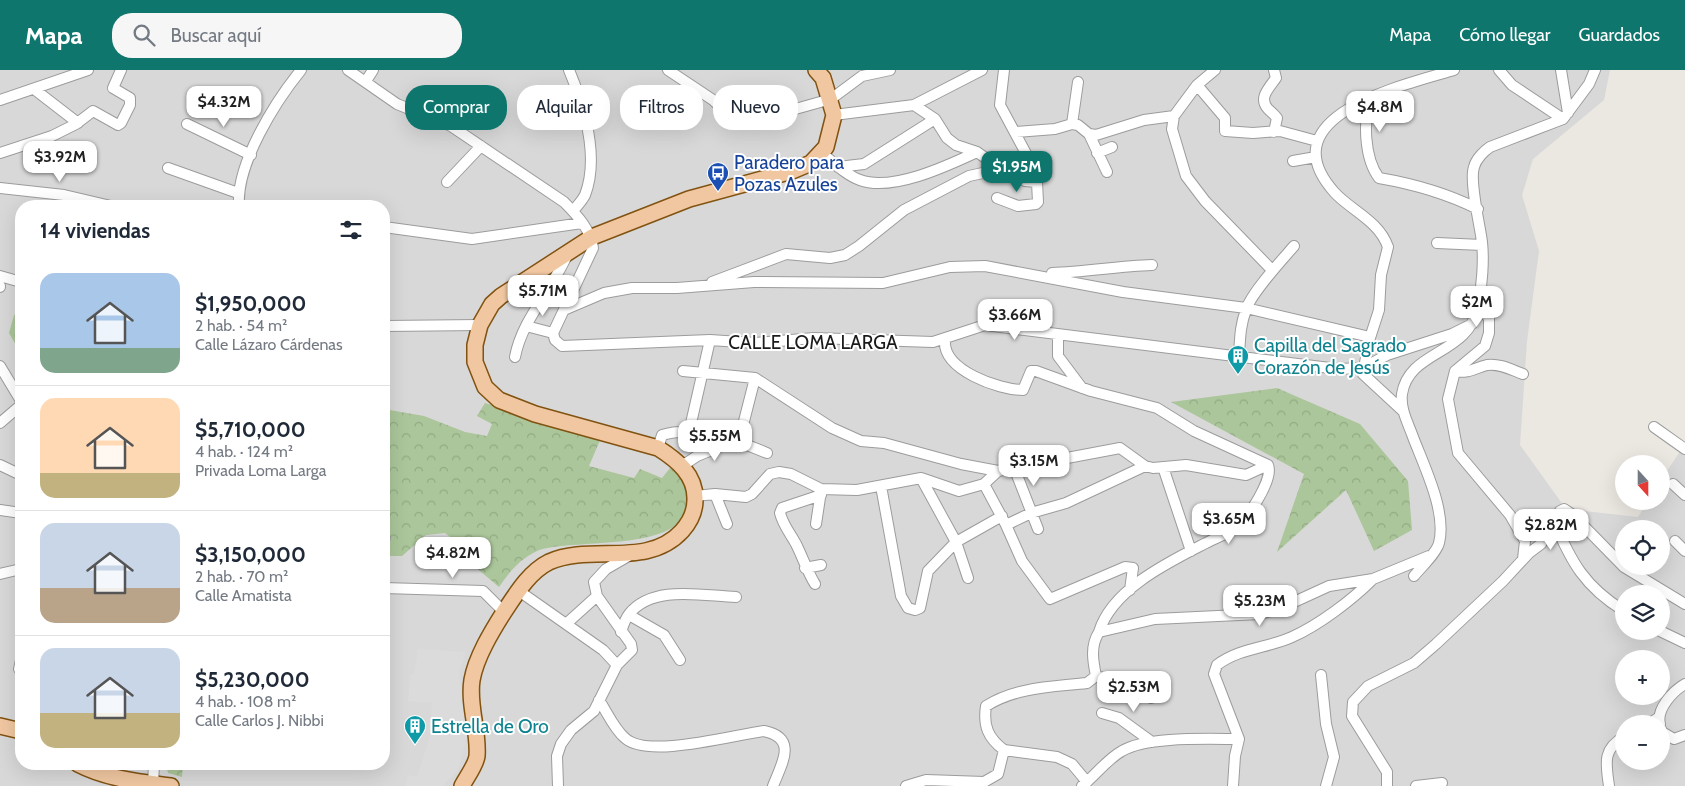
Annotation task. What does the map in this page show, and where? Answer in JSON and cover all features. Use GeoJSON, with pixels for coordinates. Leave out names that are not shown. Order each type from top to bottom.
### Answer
{"type":"FeatureCollection","features":[{"type":"Feature","properties":{"kind":"main road"},"geometry":{"type":"LineString","coordinates":[[462,786],[477,757],[472,681],[486,644],[504,612],[528,577],[554,561],[581,556],[632,554],[652,549],[674,539],[693,515],[695,496],[692,483],[682,466],[660,441],[535,414],[499,400],[485,387],[474,362],[475,345],[480,325],[492,304],[501,296],[524,279],[592,237],[689,199],[792,172],[806,166],[822,153],[826,147],[834,115],[831,99],[823,78],[816,70]]}},
{"type":"Feature","properties":{"kind":"main road"},"geometry":{"type":"LineString","coordinates":[[0,726],[15,730]]}},
{"type":"Feature","properties":{"kind":"main road"},"geometry":{"type":"LineString","coordinates":[[93,770],[135,782],[170,786]]}},
{"type":"Feature","properties":{"kind":"street"},"geometry":{"type":"LineString","coordinates":[[0,100],[88,70]]}},
{"type":"Feature","properties":{"kind":"street"},"geometry":{"type":"LineString","coordinates":[[0,153],[52,136],[78,123],[93,112],[118,125],[121,124],[130,105],[130,98],[113,88],[122,70]]}},
{"type":"Feature","properties":{"kind":"street"},"geometry":{"type":"LineString","coordinates":[[239,200],[238,193],[251,155],[282,94],[301,70]]}},
{"type":"Feature","properties":{"kind":"street"},"geometry":{"type":"LineString","coordinates":[[348,70],[397,104],[451,126],[564,202],[574,211],[592,237],[593,248],[553,333],[526,326]]}},
{"type":"Feature","properties":{"kind":"street"},"geometry":{"type":"LineString","coordinates":[[366,82],[373,70]]}},
{"type":"Feature","properties":{"kind":"street"},"geometry":{"type":"LineString","coordinates":[[569,70],[588,128],[590,168],[584,196],[574,211]]}},
{"type":"Feature","properties":{"kind":"street"},"geometry":{"type":"LineString","coordinates":[[668,70],[713,100],[742,124],[831,99],[862,76],[890,70]]}},
{"type":"Feature","properties":{"kind":"street"},"geometry":{"type":"LineString","coordinates":[[834,115],[914,105],[982,70]]}},
{"type":"Feature","properties":{"kind":"street"},"geometry":{"type":"LineString","coordinates":[[997,198],[1018,206],[1036,204],[1037,182],[1016,132],[1000,105],[1004,70]]}},
{"type":"Feature","properties":{"kind":"street"},"geometry":{"type":"LineString","coordinates":[[1215,70],[1197,85],[1174,116],[1172,129],[1186,176],[1205,201],[1272,270]]}},
{"type":"Feature","properties":{"kind":"street"},"geometry":{"type":"LineString","coordinates":[[1274,70],[1276,78],[1266,91],[1264,101],[1266,108],[1277,118],[1274,132]]}},
{"type":"Feature","properties":{"kind":"street"},"geometry":{"type":"LineString","coordinates":[[1403,411],[1363,374],[1370,336],[1379,310],[1381,274],[1388,247],[1368,218],[1341,199],[1330,188],[1316,157],[1317,141],[1334,118],[1371,97],[1454,70]]}},
{"type":"Feature","properties":{"kind":"street"},"geometry":{"type":"LineString","coordinates":[[1499,70],[1512,86],[1565,116]]}},
{"type":"Feature","properties":{"kind":"street"},"geometry":{"type":"LineString","coordinates":[[1561,70],[1565,116]]}},
{"type":"Feature","properties":{"kind":"street"},"geometry":{"type":"LineString","coordinates":[[1414,576],[1439,544],[1440,531],[1436,500],[1403,411],[1402,394],[1407,381],[1416,368],[1433,354],[1457,342],[1472,324],[1478,307],[1482,245],[1473,179],[1474,167],[1484,151],[1565,116],[1589,84],[1595,70]]}},
{"type":"Feature","properties":{"kind":"street"},"geometry":{"type":"LineString","coordinates":[[1072,124],[1078,82]]}},
{"type":"Feature","properties":{"kind":"street"},"geometry":{"type":"LineString","coordinates":[[1197,85],[1225,118],[1225,131],[1280,131],[1317,141]]}},
{"type":"Feature","properties":{"kind":"street"},"geometry":{"type":"LineString","coordinates":[[34,89],[78,123]]}},
{"type":"Feature","properties":{"kind":"street"},"geometry":{"type":"LineString","coordinates":[[1371,97],[1368,105],[1368,149],[1372,168],[1379,178],[1436,191],[1478,209]]}},
{"type":"Feature","properties":{"kind":"street"},"geometry":{"type":"LineString","coordinates":[[914,105],[935,119],[947,138],[956,145],[976,152],[1001,169],[1025,181],[1037,182]]}},
{"type":"Feature","properties":{"kind":"street"},"geometry":{"type":"LineString","coordinates":[[1089,134],[1096,135],[1158,117],[1174,116]]}},
{"type":"Feature","properties":{"kind":"street"},"geometry":{"type":"LineString","coordinates":[[838,167],[864,164],[935,119]]}},
{"type":"Feature","properties":{"kind":"street"},"geometry":{"type":"LineString","coordinates":[[187,124],[251,155]]}},
{"type":"Feature","properties":{"kind":"street"},"geometry":{"type":"LineString","coordinates":[[1016,132],[1055,129],[1072,124],[1078,125],[1089,134],[1107,172]]}},
{"type":"Feature","properties":{"kind":"street"},"geometry":{"type":"LineString","coordinates":[[447,182],[481,146]]}},
{"type":"Feature","properties":{"kind":"street"},"geometry":{"type":"LineString","coordinates":[[1097,153],[1112,147]]}},
{"type":"Feature","properties":{"kind":"street"},"geometry":{"type":"LineString","coordinates":[[822,153],[838,167],[862,181],[885,182],[914,178],[942,168],[976,152]]}},
{"type":"Feature","properties":{"kind":"street"},"geometry":{"type":"LineString","coordinates":[[1293,161],[1316,157]]}},
{"type":"Feature","properties":{"kind":"street"},"geometry":{"type":"LineString","coordinates":[[168,168],[238,193]]}},
{"type":"Feature","properties":{"kind":"street"},"geometry":{"type":"LineString","coordinates":[[700,287],[786,254],[830,258],[844,255],[859,246],[904,210],[970,176],[1001,169]]}},
{"type":"Feature","properties":{"kind":"street"},"geometry":{"type":"LineString","coordinates":[[0,188],[83,200]]}},
{"type":"Feature","properties":{"kind":"street"},"geometry":{"type":"LineString","coordinates":[[390,228],[472,238],[582,224]]}},
{"type":"Feature","properties":{"kind":"street"},"geometry":{"type":"LineString","coordinates":[[1437,243],[1482,245]]}},
{"type":"Feature","properties":{"kind":"street"},"geometry":{"type":"LineString","coordinates":[[1240,356],[1240,329],[1246,308],[1272,270],[1294,246]]}},
{"type":"Feature","properties":{"kind":"street"},"geometry":{"type":"LineString","coordinates":[[515,358],[517,345],[526,326],[558,276],[568,253]]}},
{"type":"Feature","properties":{"kind":"street"},"geometry":{"type":"LineString","coordinates":[[1034,274],[1152,265]]}},
{"type":"Feature","properties":{"kind":"street"},"geometry":{"type":"LineString","coordinates":[[564,310],[604,293],[632,288],[700,287],[754,282],[883,283],[950,267],[985,266],[1123,292],[1246,308],[1370,336]]}},
{"type":"Feature","properties":{"kind":"street"},"geometry":{"type":"LineString","coordinates":[[0,276],[15,280]]}},
{"type":"Feature","properties":{"kind":"street"},"geometry":{"type":"LineString","coordinates":[[1478,307],[1489,318],[1489,333],[1485,346],[1455,372],[1448,399],[1458,453],[1510,515],[1526,541],[1523,562]]}},
{"type":"Feature","properties":{"kind":"street","name":"CALLE LOMA LARGA"},"geometry":{"type":"LineString","coordinates":[[553,333],[554,340],[562,346],[710,340],[755,343],[814,338],[905,342],[945,340],[984,325],[1058,336],[1338,369],[1363,368],[1387,355],[1452,334],[1472,324]]}},
{"type":"Feature","properties":{"kind":"street"},"geometry":{"type":"LineString","coordinates":[[390,326],[480,325]]}},
{"type":"Feature","properties":{"kind":"street"},"geometry":{"type":"LineString","coordinates":[[1058,336],[1058,356],[1082,388]]}},
{"type":"Feature","properties":{"kind":"street"},"geometry":{"type":"LineString","coordinates":[[689,432],[710,340]]}},
{"type":"Feature","properties":{"kind":"street"},"geometry":{"type":"LineString","coordinates":[[945,340],[944,342],[955,366],[972,377],[1008,388],[1023,390],[1029,375],[1032,371],[1036,371],[1082,388],[1157,408],[1194,431],[1268,465]]}},
{"type":"Feature","properties":{"kind":"street"},"geometry":{"type":"LineString","coordinates":[[1455,372],[1466,374],[1489,365],[1504,367],[1523,374]]}},
{"type":"Feature","properties":{"kind":"street"},"geometry":{"type":"LineString","coordinates":[[0,366],[3,378],[15,395]]}},
{"type":"Feature","properties":{"kind":"street"},"geometry":{"type":"LineString","coordinates":[[682,371],[755,378],[832,428],[860,441],[884,443],[962,464],[998,471],[1015,470],[1120,448],[1145,466]]}},
{"type":"Feature","properties":{"kind":"street"},"geometry":{"type":"LineString","coordinates":[[682,466],[697,456],[736,440],[741,433],[755,378]]}},
{"type":"Feature","properties":{"kind":"street"},"geometry":{"type":"LineString","coordinates":[[0,424],[15,409]]}},
{"type":"Feature","properties":{"kind":"street"},"geometry":{"type":"LineString","coordinates":[[1654,427],[1685,449]]}},
{"type":"Feature","properties":{"kind":"street"},"geometry":{"type":"LineString","coordinates":[[660,441],[689,432],[736,440],[767,453]]}},
{"type":"Feature","properties":{"kind":"street"},"geometry":{"type":"LineString","coordinates":[[0,465],[15,472]]}},
{"type":"Feature","properties":{"kind":"street"},"geometry":{"type":"LineString","coordinates":[[881,486],[901,596],[908,608],[915,610],[920,608],[928,571],[956,542],[1004,521],[1066,503],[1145,466],[1186,465],[1246,475],[1268,465]]}},
{"type":"Feature","properties":{"kind":"street"},"geometry":{"type":"LineString","coordinates":[[1096,676],[1093,659],[1094,640],[1107,613],[1130,590],[1162,566],[1237,527],[1260,497],[1270,473],[1268,465]]}},
{"type":"Feature","properties":{"kind":"street"},"geometry":{"type":"LineString","coordinates":[[1163,467],[1191,551]]}},
{"type":"Feature","properties":{"kind":"street"},"geometry":{"type":"LineString","coordinates":[[1015,470],[1038,529]]}},
{"type":"Feature","properties":{"kind":"street"},"geometry":{"type":"LineString","coordinates":[[815,584],[805,568],[797,546],[784,527],[780,513],[782,508],[821,492],[857,490],[921,478],[958,491],[984,484],[998,471]]}},
{"type":"Feature","properties":{"kind":"street"},"geometry":{"type":"LineString","coordinates":[[695,496],[715,494],[746,497],[752,494],[770,474],[779,472],[792,474],[821,492]]}},
{"type":"Feature","properties":{"kind":"street"},"geometry":{"type":"LineString","coordinates":[[921,478],[956,542],[968,578]]}},
{"type":"Feature","properties":{"kind":"street"},"geometry":{"type":"LineString","coordinates":[[984,484],[1004,521],[1019,556],[1050,600],[1125,567],[1133,568],[1130,590]]}},
{"type":"Feature","properties":{"kind":"street"},"geometry":{"type":"LineString","coordinates":[[1673,484],[1685,495]]}},
{"type":"Feature","properties":{"kind":"street"},"geometry":{"type":"LineString","coordinates":[[816,519],[821,492]]}},
{"type":"Feature","properties":{"kind":"street"},"geometry":{"type":"LineString","coordinates":[[715,494],[727,524]]}},
{"type":"Feature","properties":{"kind":"street"},"geometry":{"type":"LineString","coordinates":[[1387,786],[1387,772],[1352,716],[1353,702],[1368,686],[1414,663],[1523,562],[1529,553],[1541,544],[1560,511],[1564,509],[1569,512],[1624,567],[1685,604]]}},
{"type":"Feature","properties":{"kind":"street"},"geometry":{"type":"LineString","coordinates":[[0,510],[15,512]]}},
{"type":"Feature","properties":{"kind":"street"},"geometry":{"type":"LineString","coordinates":[[1554,521],[1568,554],[1582,577],[1604,599],[1615,606]]}},
{"type":"Feature","properties":{"kind":"street"},"geometry":{"type":"LineString","coordinates":[[1675,542],[1685,551]]}},
{"type":"Feature","properties":{"kind":"street"},"geometry":{"type":"LineString","coordinates":[[558,786],[556,756],[561,744],[571,730],[589,716],[617,665],[632,650],[631,644],[596,596],[594,582],[606,569],[632,554]]}},
{"type":"Feature","properties":{"kind":"street"},"geometry":{"type":"LineString","coordinates":[[1099,632],[1156,619],[1260,614],[1281,608],[1329,586],[1373,579],[1430,555]]}},
{"type":"Feature","properties":{"kind":"street"},"geometry":{"type":"LineString","coordinates":[[805,568],[821,565]]}},
{"type":"Feature","properties":{"kind":"street"},"geometry":{"type":"LineString","coordinates":[[0,574],[15,571]]}},
{"type":"Feature","properties":{"kind":"street"},"geometry":{"type":"LineString","coordinates":[[1233,786],[1234,756],[1239,739],[1214,674],[1217,665],[1244,651],[1291,638],[1314,625],[1362,590],[1373,579]]}},
{"type":"Feature","properties":{"kind":"street"},"geometry":{"type":"LineString","coordinates":[[390,588],[483,591],[504,612]]}},
{"type":"Feature","properties":{"kind":"street"},"geometry":{"type":"LineString","coordinates":[[519,590],[602,650],[617,665]]}},
{"type":"Feature","properties":{"kind":"street"},"geometry":{"type":"LineString","coordinates":[[621,632],[628,615],[651,597],[665,595],[736,597]]}},
{"type":"Feature","properties":{"kind":"street"},"geometry":{"type":"LineString","coordinates":[[566,624],[596,596]]}},
{"type":"Feature","properties":{"kind":"street"},"geometry":{"type":"LineString","coordinates":[[628,615],[664,635],[680,660]]}},
{"type":"Feature","properties":{"kind":"street"},"geometry":{"type":"LineString","coordinates":[[1670,636],[1685,644]]}},
{"type":"Feature","properties":{"kind":"street"},"geometry":{"type":"LineString","coordinates":[[1321,675],[1325,715],[1334,758],[1326,786]]}},
{"type":"Feature","properties":{"kind":"street"},"geometry":{"type":"LineString","coordinates":[[1096,676],[1087,683],[1020,691],[1002,696],[986,706],[984,722],[992,741],[1004,750],[1057,757],[1072,764],[1084,785],[1107,761],[1122,750],[1152,742],[1239,739]]}},
{"type":"Feature","properties":{"kind":"street"},"geometry":{"type":"LineString","coordinates":[[1096,676],[1134,685],[1151,698]]}},
{"type":"Feature","properties":{"kind":"street"},"geometry":{"type":"LineString","coordinates":[[1662,715],[1668,700],[1685,684]]}},
{"type":"Feature","properties":{"kind":"street"},"geometry":{"type":"LineString","coordinates":[[599,700],[624,738],[636,745],[648,748],[686,744],[764,731],[777,734],[783,742],[786,753],[773,786]]}},
{"type":"Feature","properties":{"kind":"street"},"geometry":{"type":"LineString","coordinates":[[1102,713],[1118,718],[1152,742]]}},
{"type":"Feature","properties":{"kind":"street"},"geometry":{"type":"LineString","coordinates":[[1670,737],[1674,739],[1685,735]]}},
{"type":"Feature","properties":{"kind":"street"},"geometry":{"type":"LineString","coordinates":[[1609,786],[1607,753],[1609,747],[1615,743]]}},
{"type":"Feature","properties":{"kind":"street"},"geometry":{"type":"LineString","coordinates":[[906,786],[926,780],[984,782],[998,774],[1004,750]]}},
{"type":"Feature","properties":{"kind":"street"},"geometry":{"type":"LineString","coordinates":[[153,784],[154,770]]}},
{"type":"Feature","properties":{"kind":"street"},"geometry":{"type":"LineString","coordinates":[[1416,786],[1442,783]]}},
{"type":"Feature","properties":{"kind":"shaded area"},"geometry":{"type":"Polygon","coordinates":[[[0,70],[1610,70],[1604,100],[1533,159],[1522,195],[1539,251],[1527,341],[1520,445],[1566,509],[1638,517],[1642,510],[1670,510],[1670,466],[1685,444],[1685,786],[0,786],[0,70]]]}},
{"type":"Feature","properties":{"kind":"shaded area"},"geometry":{"type":"Polygon","coordinates":[[[418,649],[466,652],[459,674],[468,733],[458,770],[443,786],[405,786],[408,775],[417,777],[429,739],[432,703],[408,701],[411,674],[414,674],[418,649]]]}},
{"type":"Feature","properties":{"kind":"green space"},"geometry":{"type":"Polygon","coordinates":[[[15,315],[15,344],[9,333],[15,315]]]}},
{"type":"Feature","properties":{"kind":"green space"},"geometry":{"type":"Polygon","coordinates":[[[1277,388],[1360,424],[1408,481],[1412,530],[1374,551],[1346,490],[1277,552],[1304,474],[1171,402],[1277,388]]]}},
{"type":"Feature","properties":{"kind":"green space"},"geometry":{"type":"Polygon","coordinates":[[[485,403],[601,438],[589,466],[634,478],[640,469],[662,478],[670,468],[678,474],[685,485],[687,500],[683,517],[669,529],[650,537],[626,541],[553,547],[537,551],[515,566],[499,587],[474,566],[467,550],[445,533],[426,535],[402,556],[390,556],[390,410],[424,416],[465,432],[487,436],[492,424],[477,416],[485,403]]]}},
{"type":"Feature","properties":{"kind":"green space"},"geometry":{"type":"Polygon","coordinates":[[[167,770],[183,770],[182,777],[168,773],[167,770]]]}},
{"type":"Feature","properties":{"kind":"place","name":"Paradero para Pozas Azules"},"geometry":{"type":"Point","coordinates":[718,192]}},
{"type":"Feature","properties":{"kind":"place","name":"Capilla del Sagrado Corazón de Jesús"},"geometry":{"type":"Point","coordinates":[1238,375]}},
{"type":"Feature","properties":{"kind":"place","name":"Estrella de Oro"},"geometry":{"type":"Point","coordinates":[415,745]}}]}
